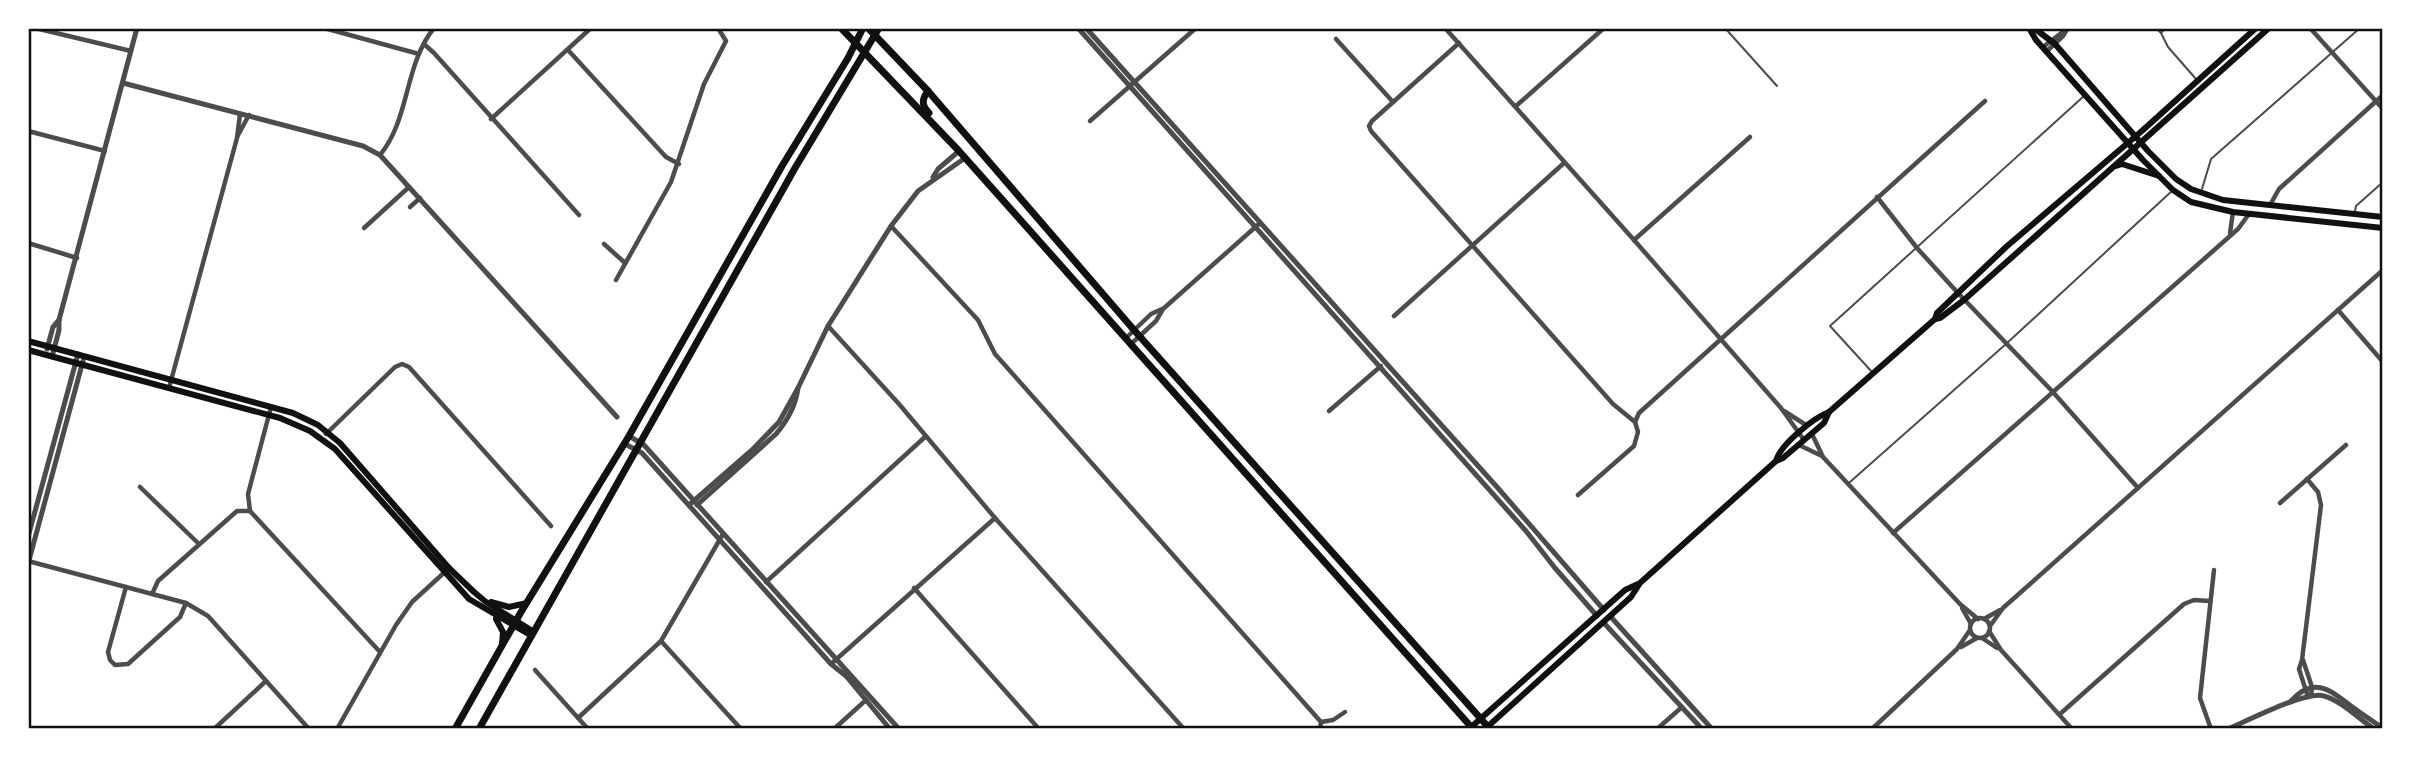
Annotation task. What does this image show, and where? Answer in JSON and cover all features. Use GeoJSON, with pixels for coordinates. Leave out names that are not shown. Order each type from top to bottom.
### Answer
{"type":"FeatureCollection","features":[{"type":"Feature","properties":{"kind":"highway"},"geometry":{"type":"LineString","coordinates":[[841,28],[946,136]]}},
{"type":"Feature","properties":{"kind":"highway"},"geometry":{"type":"LineString","coordinates":[[454,729],[515,623],[627,440],[863,28]]}},
{"type":"Feature","properties":{"kind":"highway"},"geometry":{"type":"LineString","coordinates":[[868,28],[877,32],[1137,333],[1488,728]]}},
{"type":"Feature","properties":{"kind":"highway"},"geometry":{"type":"LineString","coordinates":[[479,729],[795,168],[877,32]]}},
{"type":"Feature","properties":{"kind":"highway"},"geometry":{"type":"LineString","coordinates":[[928,91],[923,98],[924,108],[946,136],[1471,728]]}},
{"type":"Feature","properties":{"kind":"main road"},"geometry":{"type":"LineString","coordinates":[[2029,28],[2127,143],[2173,190],[2191,202],[2233,212],[2383,228]]}},
{"type":"Feature","properties":{"kind":"main road"},"geometry":{"type":"LineString","coordinates":[[2034,28],[2053,42],[2092,89],[2176,179],[2200,194],[2270,206],[2383,216]]}},
{"type":"Feature","properties":{"kind":"main road"},"geometry":{"type":"LineString","coordinates":[[1935,319],[1937,313],[1957,292],[2256,28]]}},
{"type":"Feature","properties":{"kind":"main road"},"geometry":{"type":"LineString","coordinates":[[1776,461],[1778,452],[1818,416],[1829,412],[1935,319],[1964,300],[2269,28]]}},
{"type":"Feature","properties":{"kind":"main road"},"geometry":{"type":"LineString","coordinates":[[2114,166],[2122,164],[2161,177]]}},
{"type":"Feature","properties":{"kind":"main road"},"geometry":{"type":"LineString","coordinates":[[2044,215],[2051,223]]}},
{"type":"Feature","properties":{"kind":"main road"},"geometry":{"type":"LineString","coordinates":[[2017,238],[2025,247]]}},
{"type":"Feature","properties":{"kind":"main road"},"geometry":{"type":"LineString","coordinates":[[28,341],[172,379],[270,411],[299,425],[335,449],[447,570],[533,634]]}},
{"type":"Feature","properties":{"kind":"main road"},"geometry":{"type":"LineString","coordinates":[[28,351],[169,388],[270,411],[293,412],[328,432],[469,599],[492,614],[515,623]]}},
{"type":"Feature","properties":{"kind":"main road"},"geometry":{"type":"LineString","coordinates":[[1471,728],[1626,590],[1640,583],[1776,461],[1824,423],[1829,412]]}},
{"type":"Feature","properties":{"kind":"main road"},"geometry":{"type":"LineString","coordinates":[[1488,728],[1631,597],[1640,583]]}},
{"type":"Feature","properties":{"kind":"main road"},"geometry":{"type":"LineString","coordinates":[[483,599],[504,607],[527,603]]}},
{"type":"Feature","properties":{"kind":"main road"},"geometry":{"type":"LineString","coordinates":[[492,614],[502,628],[502,646]]}},
{"type":"Feature","properties":{"kind":"street"},"geometry":{"type":"LineString","coordinates":[[35,28],[131,51]]}},
{"type":"Feature","properties":{"kind":"street"},"geometry":{"type":"LineString","coordinates":[[49,356],[53,327],[59,320],[77,258],[137,28]]}},
{"type":"Feature","properties":{"kind":"street"},"geometry":{"type":"LineString","coordinates":[[324,28],[419,54]]}},
{"type":"Feature","properties":{"kind":"street"},"geometry":{"type":"LineString","coordinates":[[349,35],[351,28]]}},
{"type":"Feature","properties":{"kind":"street"},"geometry":{"type":"LineString","coordinates":[[380,155],[396,129],[419,54],[434,28]]}},
{"type":"Feature","properties":{"kind":"street"},"geometry":{"type":"LineString","coordinates":[[491,119],[591,28]]}},
{"type":"Feature","properties":{"kind":"street"},"geometry":{"type":"LineString","coordinates":[[616,280],[679,164],[704,84],[726,41],[718,28]]}},
{"type":"Feature","properties":{"kind":"street"},"geometry":{"type":"LineString","coordinates":[[1078,28],[1132,84],[1604,610]]}},
{"type":"Feature","properties":{"kind":"street"},"geometry":{"type":"LineString","coordinates":[[1086,28],[1132,84]]}},
{"type":"Feature","properties":{"kind":"street"},"geometry":{"type":"LineString","coordinates":[[1090,121],[1196,28]]}},
{"type":"Feature","properties":{"kind":"street"},"geometry":{"type":"LineString","coordinates":[[1445,28],[1780,408],[1802,442],[1823,457],[1960,604],[1981,619],[2001,650],[2072,729]]}},
{"type":"Feature","properties":{"kind":"street"},"geometry":{"type":"LineString","coordinates":[[1516,106],[1604,28]]}},
{"type":"Feature","properties":{"kind":"street"},"geometry":{"type":"LineString","coordinates":[[2310,28],[2383,110]]}},
{"type":"Feature","properties":{"kind":"street"},"geometry":{"type":"LineString","coordinates":[[2045,49],[2067,29]]}},
{"type":"Feature","properties":{"kind":"street"},"geometry":{"type":"LineString","coordinates":[[1336,39],[1393,102]]}},
{"type":"Feature","properties":{"kind":"street"},"geometry":{"type":"LineString","coordinates":[[1459,43],[1369,126],[1472,247],[1613,404],[1635,422],[1638,432],[1634,446],[1578,495]]}},
{"type":"Feature","properties":{"kind":"street"},"geometry":{"type":"LineString","coordinates":[[424,44],[435,53],[579,215]]}},
{"type":"Feature","properties":{"kind":"street"},"geometry":{"type":"LineString","coordinates":[[568,50],[666,157],[679,164]]}},
{"type":"Feature","properties":{"kind":"street"},"geometry":{"type":"LineString","coordinates":[[123,83],[363,146],[380,155],[617,417]]}},
{"type":"Feature","properties":{"kind":"street"},"geometry":{"type":"LineString","coordinates":[[2270,206],[2279,189],[2383,95]]}},
{"type":"Feature","properties":{"kind":"street"},"geometry":{"type":"LineString","coordinates":[[1635,422],[1639,414],[1720,339],[1985,101]]}},
{"type":"Feature","properties":{"kind":"street"},"geometry":{"type":"LineString","coordinates":[[169,388],[237,138],[240,113]]}},
{"type":"Feature","properties":{"kind":"street"},"geometry":{"type":"LineString","coordinates":[[237,138],[249,115]]}},
{"type":"Feature","properties":{"kind":"street"},"geometry":{"type":"LineString","coordinates":[[28,131],[105,151]]}},
{"type":"Feature","properties":{"kind":"street"},"geometry":{"type":"LineString","coordinates":[[1634,240],[1749,137]]}},
{"type":"Feature","properties":{"kind":"street"},"geometry":{"type":"LineString","coordinates":[[932,180],[938,169],[959,151]]}},
{"type":"Feature","properties":{"kind":"street"},"geometry":{"type":"LineString","coordinates":[[694,505],[783,426],[828,326],[891,226],[918,191],[965,158]]}},
{"type":"Feature","properties":{"kind":"street"},"geometry":{"type":"LineString","coordinates":[[1394,316],[1564,163]]}},
{"type":"Feature","properties":{"kind":"street"},"geometry":{"type":"LineString","coordinates":[[364,228],[410,186]]}},
{"type":"Feature","properties":{"kind":"street"},"geometry":{"type":"LineString","coordinates":[[1877,197],[1917,248],[2052,391],[2138,488]]}},
{"type":"Feature","properties":{"kind":"street"},"geometry":{"type":"LineString","coordinates":[[410,207],[420,198]]}},
{"type":"Feature","properties":{"kind":"street"},"geometry":{"type":"LineString","coordinates":[[2230,234],[2233,212]]}},
{"type":"Feature","properties":{"kind":"street"},"geometry":{"type":"LineString","coordinates":[[1894,533],[2238,229],[2250,214]]}},
{"type":"Feature","properties":{"kind":"street"},"geometry":{"type":"LineString","coordinates":[[1128,341],[1151,314],[1163,309],[1258,225]]}},
{"type":"Feature","properties":{"kind":"street"},"geometry":{"type":"LineString","coordinates":[[891,226],[978,320],[995,354],[1321,722],[1320,729]]}},
{"type":"Feature","properties":{"kind":"street"},"geometry":{"type":"LineString","coordinates":[[28,243],[77,258]]}},
{"type":"Feature","properties":{"kind":"street"},"geometry":{"type":"LineString","coordinates":[[604,244],[624,262]]}},
{"type":"Feature","properties":{"kind":"street"},"geometry":{"type":"LineString","coordinates":[[1957,649],[1980,638],[2004,608],[2383,270]]}},
{"type":"Feature","properties":{"kind":"street"},"geometry":{"type":"LineString","coordinates":[[2338,310],[2383,362]]}},
{"type":"Feature","properties":{"kind":"street"},"geometry":{"type":"LineString","coordinates":[[828,326],[1184,729]]}},
{"type":"Feature","properties":{"kind":"street"},"geometry":{"type":"LineString","coordinates":[[81,355],[30,536],[28,563],[186,603],[208,616],[309,729]]}},
{"type":"Feature","properties":{"kind":"street"},"geometry":{"type":"LineString","coordinates":[[322,439],[395,367],[402,364],[409,367],[551,526]]}},
{"type":"Feature","properties":{"kind":"street"},"geometry":{"type":"LineString","coordinates":[[1329,411],[1382,364]]}},
{"type":"Feature","properties":{"kind":"street"},"geometry":{"type":"LineString","coordinates":[[1382,364],[1597,616]]}},
{"type":"Feature","properties":{"kind":"street"},"geometry":{"type":"LineString","coordinates":[[1780,408],[1807,426]]}},
{"type":"Feature","properties":{"kind":"street"},"geometry":{"type":"LineString","coordinates":[[270,411],[248,494],[250,511],[380,652]]}},
{"type":"Feature","properties":{"kind":"street"},"geometry":{"type":"LineString","coordinates":[[1812,433],[1823,457]]}},
{"type":"Feature","properties":{"kind":"street"},"geometry":{"type":"LineString","coordinates":[[764,584],[925,437]]}},
{"type":"Feature","properties":{"kind":"street"},"geometry":{"type":"LineString","coordinates":[[627,440],[640,442],[833,662],[847,670],[890,729]]}},
{"type":"Feature","properties":{"kind":"street"},"geometry":{"type":"LineString","coordinates":[[627,440],[694,505]]}},
{"type":"Feature","properties":{"kind":"street"},"geometry":{"type":"LineString","coordinates":[[2280,503],[2346,445]]}},
{"type":"Feature","properties":{"kind":"street"},"geometry":{"type":"LineString","coordinates":[[2307,479],[2318,492],[2320,505],[2299,669],[2309,696]]}},
{"type":"Feature","properties":{"kind":"street"},"geometry":{"type":"LineString","coordinates":[[140,487],[199,544]]}},
{"type":"Feature","properties":{"kind":"street"},"geometry":{"type":"LineString","coordinates":[[152,594],[158,581],[237,511],[250,511]]}},
{"type":"Feature","properties":{"kind":"street"},"geometry":{"type":"LineString","coordinates":[[833,662],[995,518]]}},
{"type":"Feature","properties":{"kind":"street"},"geometry":{"type":"LineString","coordinates":[[578,718],[661,640],[721,536]]}},
{"type":"Feature","properties":{"kind":"street"},"geometry":{"type":"LineString","coordinates":[[337,729],[380,652],[412,602],[447,570]]}},
{"type":"Feature","properties":{"kind":"street"},"geometry":{"type":"LineString","coordinates":[[2211,729],[2200,698],[2214,570]]}},
{"type":"Feature","properties":{"kind":"street"},"geometry":{"type":"LineString","coordinates":[[126,587],[108,652],[110,660],[115,664],[128,664],[180,617],[186,603]]}},
{"type":"Feature","properties":{"kind":"street"},"geometry":{"type":"LineString","coordinates":[[914,588],[1039,729]]}},
{"type":"Feature","properties":{"kind":"street"},"geometry":{"type":"LineString","coordinates":[[2060,714],[2184,604],[2194,600],[2210,601]]}},
{"type":"Feature","properties":{"kind":"street"},"geometry":{"type":"LineString","coordinates":[[1960,604],[1971,627],[1980,638],[2001,650]]}},
{"type":"Feature","properties":{"kind":"street"},"geometry":{"type":"LineString","coordinates":[[1872,729],[1957,649],[1971,627],[2004,608]]}},
{"type":"Feature","properties":{"kind":"street"},"geometry":{"type":"LineString","coordinates":[[1610,616],[1712,729]]}},
{"type":"Feature","properties":{"kind":"street"},"geometry":{"type":"LineString","coordinates":[[1603,622],[1702,729]]}},
{"type":"Feature","properties":{"kind":"street"},"geometry":{"type":"LineString","coordinates":[[661,640],[741,729]]}},
{"type":"Feature","properties":{"kind":"street"},"geometry":{"type":"LineString","coordinates":[[2302,660],[2312,687],[2309,696]]}},
{"type":"Feature","properties":{"kind":"street"},"geometry":{"type":"LineString","coordinates":[[535,670],[588,729]]}},
{"type":"Feature","properties":{"kind":"street"},"geometry":{"type":"LineString","coordinates":[[214,729],[266,681]]}},
{"type":"Feature","properties":{"kind":"street"},"geometry":{"type":"LineString","coordinates":[[2290,702],[2305,690],[2321,687],[2332,691],[2383,728]]}},
{"type":"Feature","properties":{"kind":"street"},"geometry":{"type":"LineString","coordinates":[[2228,729],[2290,702],[2319,695],[2328,697],[2374,729]]}},
{"type":"Feature","properties":{"kind":"street"},"geometry":{"type":"LineString","coordinates":[[834,729],[867,699]]}},
{"type":"Feature","properties":{"kind":"street"},"geometry":{"type":"LineString","coordinates":[[867,699],[898,729]]}},
{"type":"Feature","properties":{"kind":"street"},"geometry":{"type":"LineString","coordinates":[[1657,729],[1688,702]]}},
{"type":"Feature","properties":{"kind":"street"},"geometry":{"type":"LineString","coordinates":[[1321,722],[1333,720],[1345,712]]}},
{"type":"Feature","properties":{"kind":"lane"},"geometry":{"type":"LineString","coordinates":[[1725,28],[1777,86]]}},
{"type":"Feature","properties":{"kind":"lane"},"geometry":{"type":"LineString","coordinates":[[2156,28],[2168,47],[2198,80]]}},
{"type":"Feature","properties":{"kind":"lane"},"geometry":{"type":"LineString","coordinates":[[2161,33],[2166,28]]}},
{"type":"Feature","properties":{"kind":"lane"},"geometry":{"type":"LineString","coordinates":[[2200,194],[2211,159],[2360,28]]}},
{"type":"Feature","properties":{"kind":"lane"},"geometry":{"type":"LineString","coordinates":[[1873,374],[1830,326],[2092,89]]}},
{"type":"Feature","properties":{"kind":"lane"},"geometry":{"type":"LineString","coordinates":[[2355,214],[2356,206],[2383,182]]}},
{"type":"Feature","properties":{"kind":"lane"},"geometry":{"type":"LineString","coordinates":[[1848,484],[2006,344],[2173,190]]}}]}
